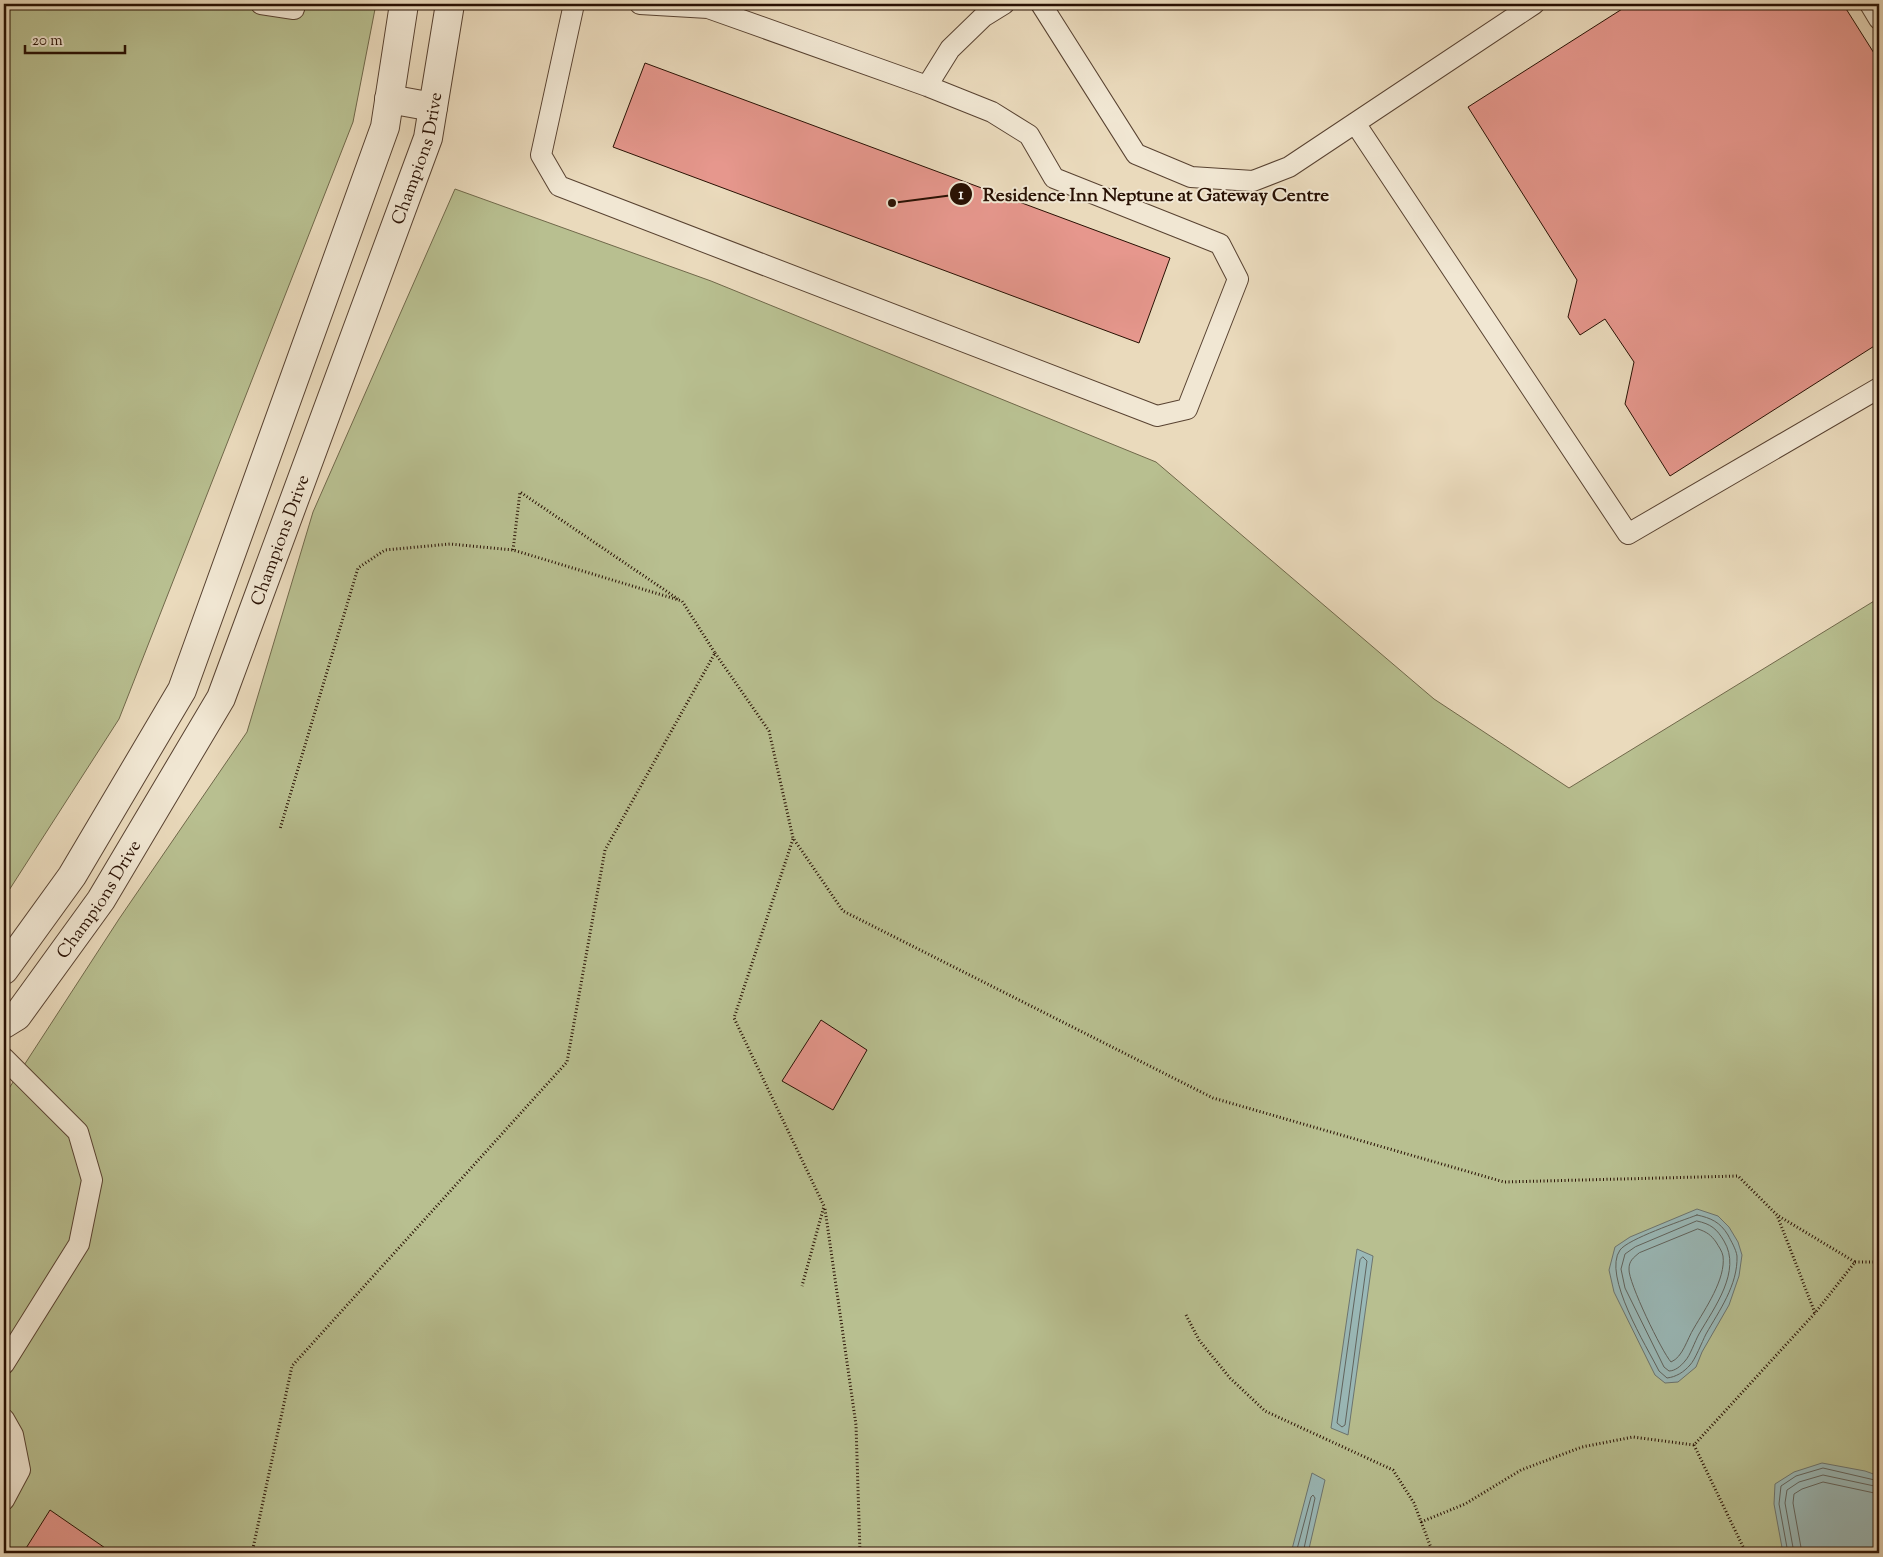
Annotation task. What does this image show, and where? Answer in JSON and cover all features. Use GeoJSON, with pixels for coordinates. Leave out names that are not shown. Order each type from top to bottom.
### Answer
{"type":"FeatureCollection","features":[{"type":"Feature","properties":{"kind":"street","name":"Champions Drive"},"geometry":{"type":"LineString","coordinates":[[4,970],[72,876],[182,690],[384,128],[404,4]]}},
{"type":"Feature","properties":{"kind":"street","name":"Champions Drive"},"geometry":{"type":"LineString","coordinates":[[4,1024],[17,1016],[101,900],[221,698],[428,138],[450,4]]}},
{"type":"Feature","properties":{"kind":"street"},"geometry":{"type":"LineString","coordinates":[[389,99],[433,107]]}},
{"type":"Feature","properties":{"kind":"lane"},"geometry":{"type":"LineString","coordinates":[[260,4],[294,9],[295,4]]}},
{"type":"Feature","properties":{"kind":"lane"},"geometry":{"type":"LineString","coordinates":[[574,4],[541,155],[559,186],[1157,416],[1187,409],[1238,279],[1220,244],[1054,178],[1029,134],[992,112],[928,86],[708,8],[640,4]]}},
{"type":"Feature","properties":{"kind":"lane"},"geometry":{"type":"LineString","coordinates":[[928,86],[950,49],[983,17],[1004,4]]}},
{"type":"Feature","properties":{"kind":"lane"},"geometry":{"type":"LineString","coordinates":[[1041,4],[1136,154],[1191,176],[1253,181],[1289,167],[1534,4]]}},
{"type":"Feature","properties":{"kind":"lane"},"geometry":{"type":"LineString","coordinates":[[1870,4],[1879,19]]}},
{"type":"Feature","properties":{"kind":"lane"},"geometry":{"type":"LineString","coordinates":[[1355,123],[1628,534],[1879,388]]}},
{"type":"Feature","properties":{"kind":"lane"},"geometry":{"type":"LineString","coordinates":[[4,1058],[78,1132],[92,1180],[79,1244],[4,1364]]}},
{"type":"Feature","properties":{"kind":"lane"},"geometry":{"type":"LineString","coordinates":[[4,1419],[13,1435],[20,1470],[4,1500]]}},
{"type":"Feature","properties":{"kind":"path"},"geometry":{"type":"LineString","coordinates":[[513,550],[520,492],[682,601],[714,653],[769,731],[793,838],[842,911],[1213,1098],[1504,1182],[1738,1176],[1777,1214],[1855,1262],[1879,1262]]}},
{"type":"Feature","properties":{"kind":"path"},"geometry":{"type":"LineString","coordinates":[[280,829],[358,568],[386,550],[450,544],[513,550],[682,601]]}},
{"type":"Feature","properties":{"kind":"path"},"geometry":{"type":"LineString","coordinates":[[252,1553],[292,1366],[567,1062],[605,850],[714,653]]}},
{"type":"Feature","properties":{"kind":"path"},"geometry":{"type":"LineString","coordinates":[[793,838],[734,1018],[824,1206],[856,1426],[860,1553]]}},
{"type":"Feature","properties":{"kind":"path"},"geometry":{"type":"LineString","coordinates":[[802,1286],[824,1206]]}},
{"type":"Feature","properties":{"kind":"path"},"geometry":{"type":"LineString","coordinates":[[1777,1214],[1815,1313]]}},
{"type":"Feature","properties":{"kind":"path"},"geometry":{"type":"LineString","coordinates":[[1694,1446],[1815,1313],[1855,1262]]}},
{"type":"Feature","properties":{"kind":"path"},"geometry":{"type":"LineString","coordinates":[[1186,1315],[1200,1340],[1230,1378],[1265,1411],[1393,1470],[1414,1503],[1433,1553]]}},
{"type":"Feature","properties":{"kind":"path"},"geometry":{"type":"LineString","coordinates":[[1421,1522],[1465,1504],[1521,1470],[1582,1447],[1633,1438],[1694,1446]]}},
{"type":"Feature","properties":{"kind":"path"},"geometry":{"type":"LineString","coordinates":[[1694,1446],[1746,1553]]}},
{"type":"Feature","properties":{"kind":"green space"},"geometry":{"type":"Polygon","coordinates":[[[4,4],[376,4],[353,122],[119,719],[4,898],[4,4]]]}},
{"type":"Feature","properties":{"kind":"green space"},"geometry":{"type":"Polygon","coordinates":[[[455,189],[711,281],[1156,462],[1434,699],[1569,788],[1879,598],[1879,1553],[4,1553],[4,1096],[119,919],[247,732],[313,512],[455,189]]]}},
{"type":"Feature","properties":{"kind":"water"},"geometry":{"type":"Polygon","coordinates":[[[1697,1209],[1718,1216],[1729,1227],[1738,1242],[1742,1255],[1739,1276],[1729,1305],[1702,1352],[1696,1367],[1678,1382],[1665,1383],[1655,1375],[1614,1292],[1609,1270],[1615,1247],[1630,1237],[1697,1209]]]}},
{"type":"Feature","properties":{"kind":"water"},"geometry":{"type":"Polygon","coordinates":[[[1357,1249],[1373,1256],[1348,1435],[1331,1428],[1357,1249]]]}},
{"type":"Feature","properties":{"kind":"water"},"geometry":{"type":"Polygon","coordinates":[[[1822,1463],[1865,1471],[1879,1476],[1879,1553],[1783,1553],[1774,1504],[1775,1484],[1794,1472],[1822,1463]]]}},
{"type":"Feature","properties":{"kind":"water"},"geometry":{"type":"Polygon","coordinates":[[[1312,1473],[1325,1480],[1308,1553],[1291,1553],[1312,1473]]]}},
{"type":"Feature","properties":{"kind":"building"},"geometry":{"type":"Polygon","coordinates":[[[1630,4],[1843,4],[1879,61],[1879,343],[1670,476],[1625,404],[1634,362],[1605,319],[1580,335],[1568,317],[1577,280],[1468,107],[1630,4]]]}},
{"type":"Feature","properties":{"kind":"building"},"geometry":{"type":"Polygon","coordinates":[[[645,63],[1170,258],[1139,343],[613,147],[645,63]]]}},
{"type":"Feature","properties":{"kind":"building"},"geometry":{"type":"Polygon","coordinates":[[[821,1020],[867,1050],[833,1110],[782,1081],[821,1020]]]}},
{"type":"Feature","properties":{"kind":"building"},"geometry":{"type":"Polygon","coordinates":[[[50,1510],[108,1550],[106,1553],[23,1553],[50,1510]]]}},
{"type":"Feature","properties":{"kind":"place","name":"Residence Inn Neptune at Gateway Centre"},"geometry":{"type":"Point","coordinates":[892,203]}}]}
